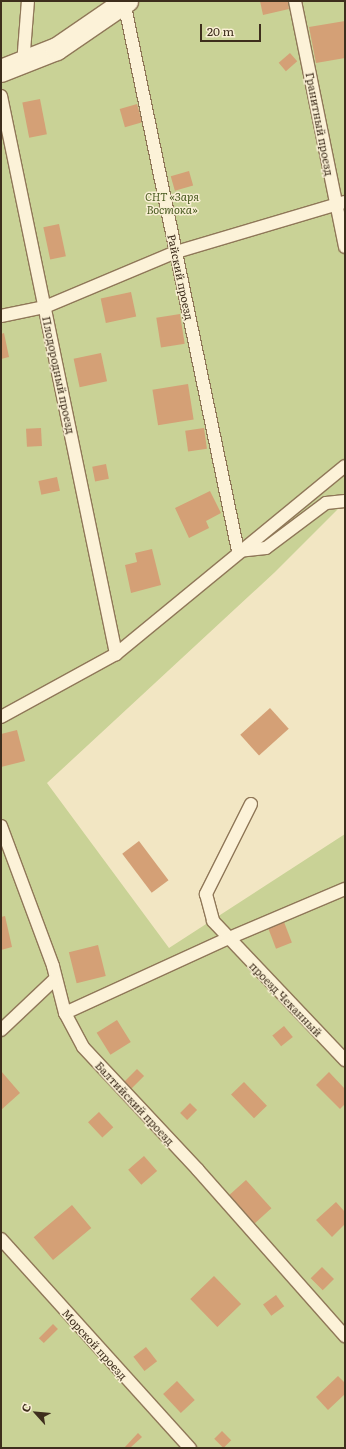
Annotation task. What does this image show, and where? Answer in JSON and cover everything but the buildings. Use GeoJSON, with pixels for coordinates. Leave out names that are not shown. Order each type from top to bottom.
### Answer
{"type":"FeatureCollection","features":[{"type":"Feature","properties":{"kind":"street"},"geometry":{"type":"LineString","coordinates":[[1,72],[57,49],[125,2]]}},
{"type":"Feature","properties":{"kind":"lane"},"geometry":{"type":"LineString","coordinates":[[23,64],[28,1]]}},
{"type":"Feature","properties":{"kind":"lane","name":"Гранитный проезд"},"geometry":{"type":"LineString","coordinates":[[295,1],[341,204],[345,247]]}},
{"type":"Feature","properties":{"kind":"lane","name":"Райский проезд"},"geometry":{"type":"LineString","coordinates":[[125,2],[238,551]]}},
{"type":"Feature","properties":{"kind":"lane","name":"Плодородный проезд"},"geometry":{"type":"LineString","coordinates":[[1,96],[116,654]]}},
{"type":"Feature","properties":{"kind":"lane"},"geometry":{"type":"LineString","coordinates":[[1,316],[45,307],[176,252],[341,204]]}},
{"type":"Feature","properties":{"kind":"lane"},"geometry":{"type":"LineString","coordinates":[[1,717],[116,654],[238,551],[345,466]]}},
{"type":"Feature","properties":{"kind":"lane"},"geometry":{"type":"LineString","coordinates":[[238,551],[266,548],[326,503],[345,501]]}},
{"type":"Feature","properties":{"kind":"lane","name":"проезд Чеканный"},"geometry":{"type":"LineString","coordinates":[[251,804],[206,894],[213,922],[227,939],[345,1060]]}},
{"type":"Feature","properties":{"kind":"lane","name":"Балтийский проезд"},"geometry":{"type":"LineString","coordinates":[[1,826],[53,966],[55,979],[65,1013],[83,1047],[198,1170],[345,1336]]}},
{"type":"Feature","properties":{"kind":"lane"},"geometry":{"type":"LineString","coordinates":[[65,1013],[227,939],[345,889]]}},
{"type":"Feature","properties":{"kind":"lane"},"geometry":{"type":"LineString","coordinates":[[1,1030],[55,979]]}},
{"type":"Feature","properties":{"kind":"lane","name":"Морской проезд"},"geometry":{"type":"LineString","coordinates":[[1,1239],[190,1448]]}},
{"type":"Feature","properties":{"kind":"green space","name":"СНТ «Заря Востока»"},"geometry":{"type":"Polygon","coordinates":[[[1,1],[345,1],[345,502],[275,572],[47,783],[169,948],[345,834],[345,1448],[1,1448],[1,1]]]}}]}
